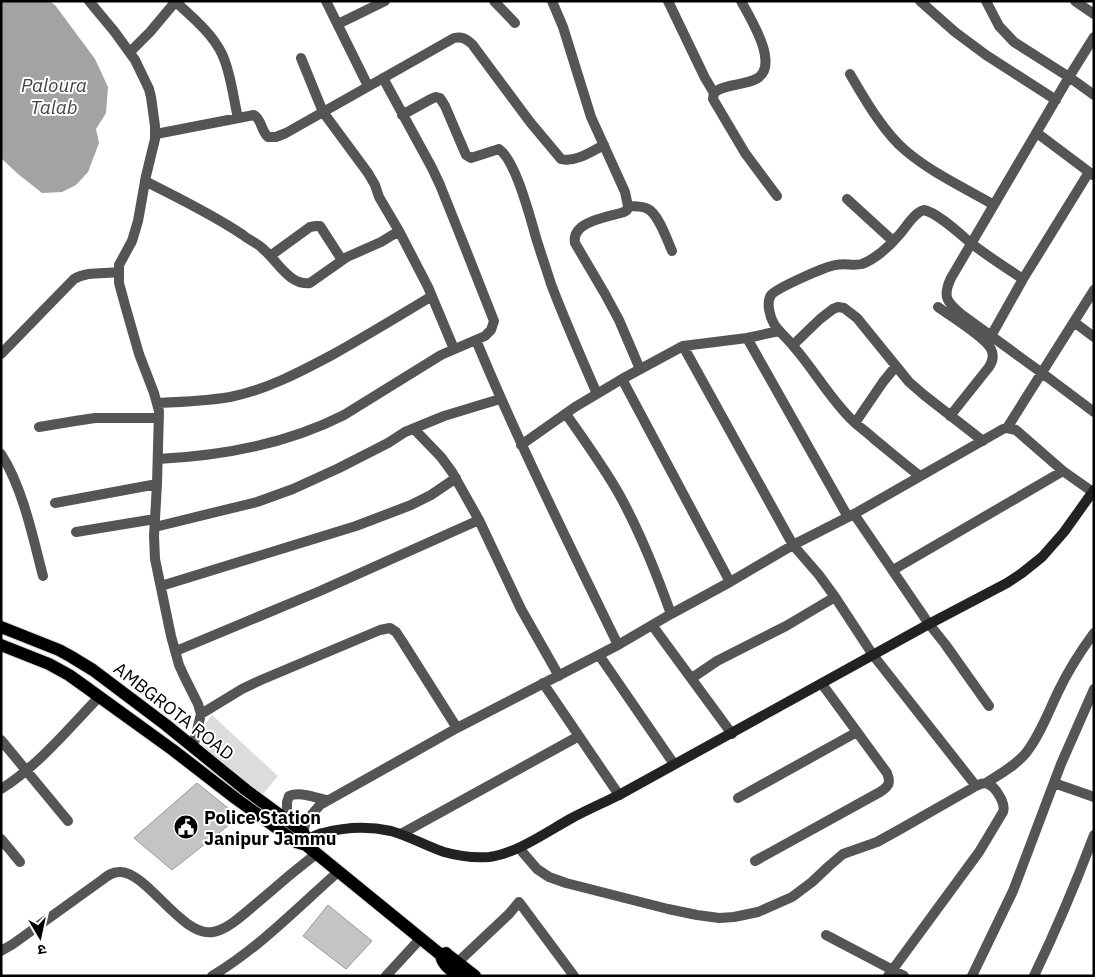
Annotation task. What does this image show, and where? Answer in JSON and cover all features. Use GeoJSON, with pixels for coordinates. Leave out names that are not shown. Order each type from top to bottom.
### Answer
{"type":"FeatureCollection","features":[{"type":"Feature","properties":{"kind":"main road","name":"AMBGROTA ROAD"},"geometry":{"type":"LineString","coordinates":[[1,627],[46,645],[80,662],[287,820],[308,843]]}},
{"type":"Feature","properties":{"kind":"main road"},"geometry":{"type":"LineString","coordinates":[[1,645],[62,671],[173,750],[296,842],[308,843],[338,872],[441,955],[444,964],[458,976]]}},
{"type":"Feature","properties":{"kind":"main road"},"geometry":{"type":"LineString","coordinates":[[441,955],[448,954],[475,976]]}},
{"type":"Feature","properties":{"kind":"street"},"geometry":{"type":"LineString","coordinates":[[89,1],[130,52],[144,77],[151,97],[156,134],[138,221],[130,245],[119,265],[119,272],[124,305],[157,403],[159,418],[154,547],[171,636],[184,676],[196,698],[201,714],[193,747]]}},
{"type":"Feature","properties":{"kind":"street"},"geometry":{"type":"LineString","coordinates":[[326,1],[368,86]]}},
{"type":"Feature","properties":{"kind":"street"},"geometry":{"type":"LineString","coordinates":[[338,24],[385,1]]}},
{"type":"Feature","properties":{"kind":"street"},"geometry":{"type":"LineString","coordinates":[[494,1],[515,23]]}},
{"type":"Feature","properties":{"kind":"street"},"geometry":{"type":"LineString","coordinates":[[552,1],[563,27],[592,117],[625,192],[628,206],[624,212],[593,220],[583,226],[574,239],[579,252],[619,320],[640,369]]}},
{"type":"Feature","properties":{"kind":"street"},"geometry":{"type":"LineString","coordinates":[[668,1],[705,78],[714,92],[713,99],[740,145],[777,196]]}},
{"type":"Feature","properties":{"kind":"street"},"geometry":{"type":"LineString","coordinates":[[714,92],[721,88],[755,79],[762,75],[764,70],[765,59],[762,43],[741,1]]}},
{"type":"Feature","properties":{"kind":"street"},"geometry":{"type":"LineString","coordinates":[[920,1],[970,43],[1056,100]]}},
{"type":"Feature","properties":{"kind":"street"},"geometry":{"type":"LineString","coordinates":[[986,1],[999,26],[1014,42],[1069,77],[1094,96]]}},
{"type":"Feature","properties":{"kind":"street"},"geometry":{"type":"LineString","coordinates":[[1076,1],[1094,14]]}},
{"type":"Feature","properties":{"kind":"street"},"geometry":{"type":"LineString","coordinates":[[130,52],[176,2],[210,35],[221,52],[226,64],[238,118]]}},
{"type":"Feature","properties":{"kind":"street"},"geometry":{"type":"LineString","coordinates":[[156,134],[254,115],[258,118],[265,135],[268,137],[286,133],[454,38],[462,37],[472,44],[530,122],[560,158],[565,160],[578,157],[604,145]]}},
{"type":"Feature","properties":{"kind":"street"},"geometry":{"type":"LineString","coordinates":[[1094,37],[948,285],[946,296],[950,305],[1094,412]]}},
{"type":"Feature","properties":{"kind":"street"},"geometry":{"type":"LineString","coordinates":[[301,58],[323,112],[375,184],[382,203],[399,231],[432,296],[454,349]]}},
{"type":"Feature","properties":{"kind":"street"},"geometry":{"type":"LineString","coordinates":[[850,74],[875,113],[894,139],[905,150],[924,165],[994,205]]}},
{"type":"Feature","properties":{"kind":"street"},"geometry":{"type":"LineString","coordinates":[[158,459],[188,458],[245,449],[274,442],[318,426],[344,415],[441,355],[485,336],[492,330],[494,321],[440,185],[383,78]]}},
{"type":"Feature","properties":{"kind":"street"},"geometry":{"type":"LineString","coordinates":[[402,114],[431,99],[440,98],[466,155],[471,158],[500,149],[504,153],[511,164],[518,182],[538,246],[563,314],[597,394]]}},
{"type":"Feature","properties":{"kind":"street"},"geometry":{"type":"LineString","coordinates":[[991,336],[1023,280],[1091,174],[1037,133]]}},
{"type":"Feature","properties":{"kind":"street"},"geometry":{"type":"LineString","coordinates":[[145,181],[208,213],[262,248],[290,277],[304,284],[310,283],[347,257],[381,242],[399,231]]}},
{"type":"Feature","properties":{"kind":"street"},"geometry":{"type":"LineString","coordinates":[[847,200],[893,241]]}},
{"type":"Feature","properties":{"kind":"street"},"geometry":{"type":"LineString","coordinates":[[628,206],[640,206],[654,213],[672,251]]}},
{"type":"Feature","properties":{"kind":"street"},"geometry":{"type":"LineString","coordinates":[[920,476],[855,423],[836,402],[794,346],[773,323],[769,302],[771,295],[785,286],[827,267],[837,264],[862,264],[880,253],[916,214],[924,210],[928,210],[1023,280]]}},
{"type":"Feature","properties":{"kind":"street"},"geometry":{"type":"LineString","coordinates":[[270,256],[310,227],[320,226],[342,260]]}},
{"type":"Feature","properties":{"kind":"street"},"geometry":{"type":"LineString","coordinates":[[1,354],[74,279],[86,274],[119,272]]}},
{"type":"Feature","properties":{"kind":"street"},"geometry":{"type":"LineString","coordinates":[[1007,428],[1094,290]]}},
{"type":"Feature","properties":{"kind":"street"},"geometry":{"type":"LineString","coordinates":[[157,403],[230,397],[273,384],[305,370],[352,344],[432,296]]}},
{"type":"Feature","properties":{"kind":"street"},"geometry":{"type":"LineString","coordinates":[[794,346],[820,319],[833,309],[838,307],[844,308],[856,318],[909,382],[924,396],[983,441]]}},
{"type":"Feature","properties":{"kind":"street"},"geometry":{"type":"LineString","coordinates":[[938,307],[980,337],[992,350],[993,356],[989,367],[950,416]]}},
{"type":"Feature","properties":{"kind":"street"},"geometry":{"type":"LineString","coordinates":[[1074,322],[1094,337]]}},
{"type":"Feature","properties":{"kind":"street"},"geometry":{"type":"LineString","coordinates":[[521,445],[597,394],[683,346],[747,338],[779,331]]}},
{"type":"Feature","properties":{"kind":"street"},"geometry":{"type":"LineString","coordinates":[[747,338],[851,515],[893,570],[929,624],[989,706]]}},
{"type":"Feature","properties":{"kind":"street"},"geometry":{"type":"LineString","coordinates":[[476,340],[521,445],[618,645]]}},
{"type":"Feature","properties":{"kind":"street"},"geometry":{"type":"LineString","coordinates":[[683,346],[793,545],[834,596],[873,655],[981,784],[990,785],[995,790],[1005,808],[979,852],[890,973]]}},
{"type":"Feature","properties":{"kind":"street"},"geometry":{"type":"LineString","coordinates":[[855,423],[896,366]]}},
{"type":"Feature","properties":{"kind":"street"},"geometry":{"type":"LineString","coordinates":[[622,379],[730,582]]}},
{"type":"Feature","properties":{"kind":"street"},"geometry":{"type":"LineString","coordinates":[[76,532],[155,523],[257,502],[293,489],[444,416],[500,399]]}},
{"type":"Feature","properties":{"kind":"street"},"geometry":{"type":"LineString","coordinates":[[566,414],[619,494],[652,563],[671,614]]}},
{"type":"Feature","properties":{"kind":"street"},"geometry":{"type":"LineString","coordinates":[[39,427],[95,418],[159,418]]}},
{"type":"Feature","properties":{"kind":"street"},"geometry":{"type":"LineString","coordinates":[[414,429],[441,457],[456,478],[479,520],[521,609],[559,676]]}},
{"type":"Feature","properties":{"kind":"street"},"geometry":{"type":"LineString","coordinates":[[1,951],[116,872],[126,872],[136,878],[190,926],[209,933],[226,926],[245,913],[308,843],[323,833],[349,828],[371,828],[390,831],[445,852],[460,855],[490,857],[519,848],[732,734],[929,624],[1007,584],[1042,557],[1064,532],[1093,492],[1064,471],[1016,430],[1003,429],[851,515],[793,545],[600,655],[457,728],[327,800],[306,821],[308,843]]}},
{"type":"Feature","properties":{"kind":"street"},"geometry":{"type":"LineString","coordinates":[[1,454],[19,492],[43,576]]}},
{"type":"Feature","properties":{"kind":"street"},"geometry":{"type":"LineString","coordinates":[[893,570],[1064,471]]}},
{"type":"Feature","properties":{"kind":"street"},"geometry":{"type":"LineString","coordinates":[[161,586],[387,515],[431,495],[456,478]]}},
{"type":"Feature","properties":{"kind":"street"},"geometry":{"type":"LineString","coordinates":[[55,503],[157,484]]}},
{"type":"Feature","properties":{"kind":"street"},"geometry":{"type":"LineString","coordinates":[[176,651],[320,591],[479,520]]}},
{"type":"Feature","properties":{"kind":"street"},"geometry":{"type":"LineString","coordinates":[[692,678],[717,661],[786,626],[834,596]]}},
{"type":"Feature","properties":{"kind":"street"},"geometry":{"type":"LineString","coordinates":[[652,625],[732,734]]}},
{"type":"Feature","properties":{"kind":"street"},"geometry":{"type":"LineString","coordinates":[[201,714],[242,689],[261,680],[380,630],[390,628],[402,640],[457,728]]}},
{"type":"Feature","properties":{"kind":"street"},"geometry":{"type":"LineString","coordinates":[[519,848],[538,869],[549,877],[566,883],[697,915],[719,918],[758,912],[792,897],[843,854],[877,842],[1005,771],[1020,759],[1042,725],[1067,674],[1094,633]]}},
{"type":"Feature","properties":{"kind":"street"},"geometry":{"type":"LineString","coordinates":[[600,655],[674,764]]}},
{"type":"Feature","properties":{"kind":"street"},"geometry":{"type":"LineString","coordinates":[[543,684],[619,795]]}},
{"type":"Feature","properties":{"kind":"street"},"geometry":{"type":"LineString","coordinates":[[755,861],[886,788],[889,784],[890,779],[887,773],[822,684]]}},
{"type":"Feature","properties":{"kind":"street"},"geometry":{"type":"LineString","coordinates":[[972,976],[1013,891],[1054,783],[1094,689]]}},
{"type":"Feature","properties":{"kind":"street"},"geometry":{"type":"LineString","coordinates":[[1,789],[41,757],[99,696]]}},
{"type":"Feature","properties":{"kind":"street"},"geometry":{"type":"LineString","coordinates":[[738,798],[857,732]]}},
{"type":"Feature","properties":{"kind":"street"},"geometry":{"type":"LineString","coordinates":[[401,834],[579,736]]}},
{"type":"Feature","properties":{"kind":"street"},"geometry":{"type":"LineString","coordinates":[[1,740],[68,821]]}},
{"type":"Feature","properties":{"kind":"street"},"geometry":{"type":"LineString","coordinates":[[1054,783],[1094,797]]}},
{"type":"Feature","properties":{"kind":"street"},"geometry":{"type":"LineString","coordinates":[[287,820],[287,802],[292,794],[327,800]]}},
{"type":"Feature","properties":{"kind":"street"},"geometry":{"type":"LineString","coordinates":[[1034,976],[1089,861],[1094,835]]}},
{"type":"Feature","properties":{"kind":"street"},"geometry":{"type":"LineString","coordinates":[[1,839],[20,862]]}},
{"type":"Feature","properties":{"kind":"street"},"geometry":{"type":"LineString","coordinates":[[212,976],[261,941],[338,872]]}},
{"type":"Feature","properties":{"kind":"street"},"geometry":{"type":"LineString","coordinates":[[458,962],[509,914],[519,902],[574,976]]}},
{"type":"Feature","properties":{"kind":"street"},"geometry":{"type":"LineString","coordinates":[[826,935],[890,973],[904,976]]}},
{"type":"Feature","properties":{"kind":"street"},"geometry":{"type":"LineString","coordinates":[[386,976],[421,938]]}},
{"type":"Feature","properties":{"kind":"shaded area"},"geometry":{"type":"Polygon","coordinates":[[[212,715],[278,776],[262,795],[203,748],[200,736],[201,729],[212,715]]]}},
{"type":"Feature","properties":{"kind":"water","name":"Paloura Talab"},"geometry":{"type":"Polygon","coordinates":[[[1,1],[49,1],[55,5],[95,59],[108,87],[106,113],[96,129],[99,143],[88,172],[76,185],[62,192],[42,193],[1,158],[1,1]]]}},
{"type":"Feature","properties":{"kind":"building","name":"Police Station Janipur Jammu"},"geometry":{"type":"Polygon","coordinates":[[[197,783],[239,817],[172,870],[134,838],[197,783]]]}},
{"type":"Feature","properties":{"kind":"building"},"geometry":{"type":"Polygon","coordinates":[[[328,905],[372,941],[346,969],[303,936],[328,905]]]}},
{"type":"Feature","properties":{"kind":"place","name":"Police Station Janipur Jammu"},"geometry":{"type":"Point","coordinates":[186,827]}}]}
